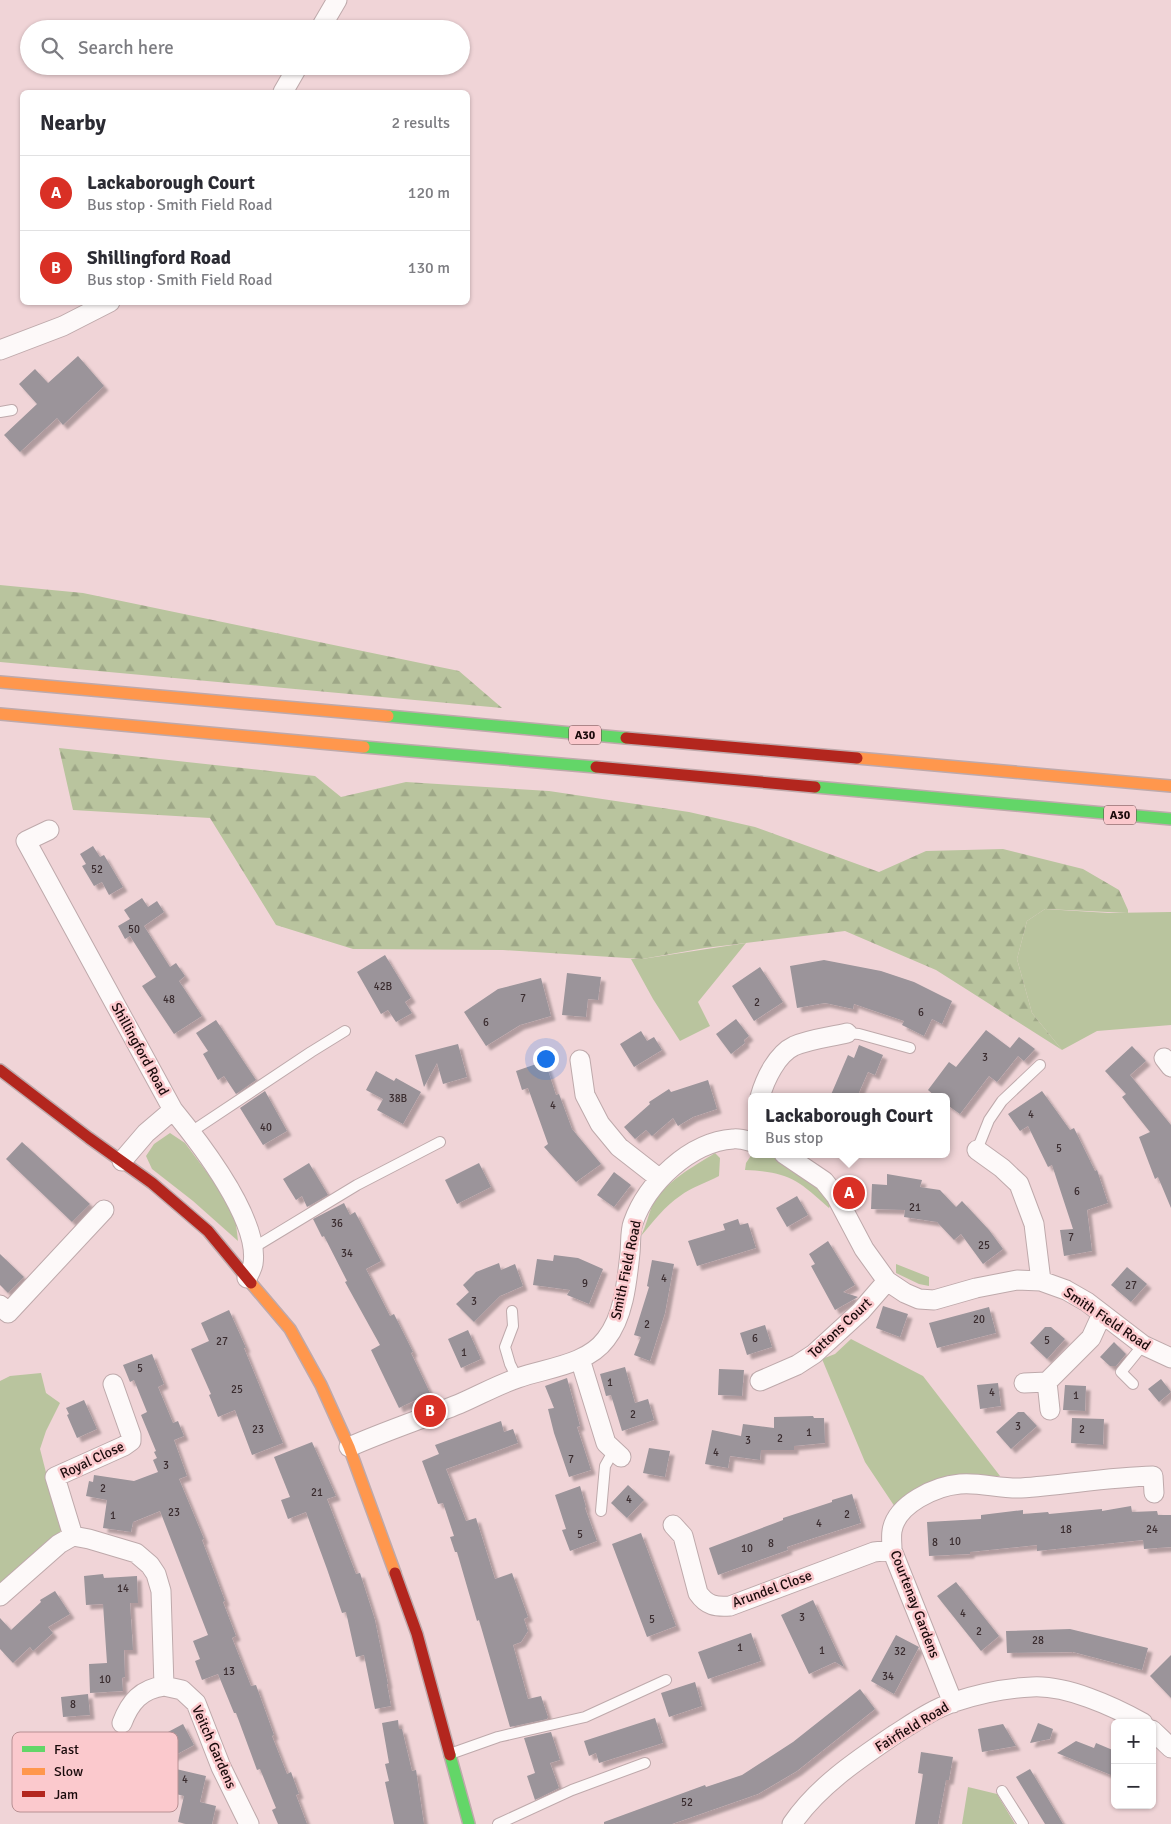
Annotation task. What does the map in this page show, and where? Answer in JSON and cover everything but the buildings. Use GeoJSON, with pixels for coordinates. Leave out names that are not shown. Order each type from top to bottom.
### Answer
{"type":"FeatureCollection","features":[{"type":"Feature","properties":{"kind":"main road","name":"A30"},"geometry":{"type":"LineString","coordinates":[[0,682],[1171,786]]}},
{"type":"Feature","properties":{"kind":"main road","name":"A30"},"geometry":{"type":"LineString","coordinates":[[0,714],[1171,819]]}},
{"type":"Feature","properties":{"kind":"main road"},"geometry":{"type":"LineString","coordinates":[[1068,811],[1143,828]]}},
{"type":"Feature","properties":{"kind":"main road"},"geometry":{"type":"LineString","coordinates":[[0,1070],[152,1184],[208,1231],[290,1329],[321,1385],[349,1447],[417,1634],[469,1824]]}},
{"type":"Feature","properties":{"kind":"street"},"geometry":{"type":"LineString","coordinates":[[325,20],[336,0]]}},
{"type":"Feature","properties":{"kind":"street"},"geometry":{"type":"LineString","coordinates":[[284,90],[293,75]]}},
{"type":"Feature","properties":{"kind":"street"},"geometry":{"type":"LineString","coordinates":[[0,350],[63,326],[104,305]]}},
{"type":"Feature","properties":{"kind":"street","name":"Shillingford Road"},"geometry":{"type":"LineString","coordinates":[[49,830],[26,841],[173,1110],[191,1132],[242,1210],[253,1248],[253,1265],[248,1278]]}},
{"type":"Feature","properties":{"kind":"street"},"geometry":{"type":"LineString","coordinates":[[762,1093],[769,1074],[777,1062],[792,1047],[847,1033]]}},
{"type":"Feature","properties":{"kind":"street"},"geometry":{"type":"LineString","coordinates":[[580,1060],[584,1095],[600,1124],[619,1146],[660,1179]]}},
{"type":"Feature","properties":{"kind":"street"},"geometry":{"type":"LineString","coordinates":[[122,1162],[146,1133],[173,1110]]}},
{"type":"Feature","properties":{"kind":"street","name":"Smith Field Road"},"geometry":{"type":"LineString","coordinates":[[349,1447],[457,1405],[517,1378],[580,1359],[600,1346],[613,1329],[619,1315],[628,1270],[633,1223],[649,1194],[660,1179],[686,1158],[708,1145],[734,1139],[748,1138]]}},
{"type":"Feature","properties":{"kind":"street"},"geometry":{"type":"LineString","coordinates":[[977,1150],[1002,1168],[1019,1184],[1034,1224],[1041,1281]]}},
{"type":"Feature","properties":{"kind":"street","name":"Smith Field Road"},"geometry":{"type":"LineString","coordinates":[[790,1158],[824,1181],[830,1188],[864,1249],[887,1281],[905,1293],[919,1299],[934,1300],[976,1288],[1017,1280],[1041,1281],[1066,1290],[1087,1302],[1143,1345],[1171,1358]]}},
{"type":"Feature","properties":{"kind":"street"},"geometry":{"type":"LineString","coordinates":[[0,1305],[8,1312],[104,1210]]}},
{"type":"Feature","properties":{"kind":"street","name":"Tottons Court"},"geometry":{"type":"LineString","coordinates":[[760,1381],[797,1365],[814,1354],[861,1311],[887,1281]]}},
{"type":"Feature","properties":{"kind":"street"},"geometry":{"type":"LineString","coordinates":[[1024,1383],[1046,1382],[1091,1338],[1102,1314]]}},
{"type":"Feature","properties":{"kind":"street"},"geometry":{"type":"LineString","coordinates":[[580,1359],[606,1443],[617,1453]]}},
{"type":"Feature","properties":{"kind":"street"},"geometry":{"type":"LineString","coordinates":[[1046,1382],[1050,1410]]}},
{"type":"Feature","properties":{"kind":"street","name":"Royal Close"},"geometry":{"type":"LineString","coordinates":[[73,1536],[55,1477],[124,1446],[131,1441],[131,1435],[113,1384]]}},
{"type":"Feature","properties":{"kind":"street","name":"Courtenay Gardens"},"geometry":{"type":"LineString","coordinates":[[953,1702],[892,1550],[892,1531],[896,1521],[912,1502],[928,1492],[960,1484],[1019,1488],[1120,1477],[1153,1476],[1154,1494]]}},
{"type":"Feature","properties":{"kind":"street","name":"Arundel Close"},"geometry":{"type":"LineString","coordinates":[[673,1525],[684,1536],[698,1593],[703,1601],[715,1607],[730,1606],[874,1552],[892,1550]]}},
{"type":"Feature","properties":{"kind":"street"},"geometry":{"type":"LineString","coordinates":[[0,1596],[59,1544],[73,1536],[136,1553],[146,1561],[156,1574],[161,1592],[164,1686],[154,1687],[139,1695],[128,1708],[122,1723]]}},
{"type":"Feature","properties":{"kind":"street","name":"Veitch Gardens"},"geometry":{"type":"LineString","coordinates":[[164,1686],[182,1690],[196,1703],[220,1767],[249,1824]]}},
{"type":"Feature","properties":{"kind":"street","name":"Fairfield Road"},"geometry":{"type":"LineString","coordinates":[[792,1824],[803,1808],[819,1792],[873,1750],[909,1726],[953,1702],[1003,1690],[1033,1687],[1062,1691],[1080,1696],[1104,1704],[1134,1719]]}},
{"type":"Feature","properties":{"kind":"street"},"geometry":{"type":"LineString","coordinates":[[1156,1734],[1171,1748]]}},
{"type":"Feature","properties":{"kind":"lane"},"geometry":{"type":"LineString","coordinates":[[0,412],[12,410]]}},
{"type":"Feature","properties":{"kind":"lane"},"geometry":{"type":"LineString","coordinates":[[191,1132],[345,1030]]}},
{"type":"Feature","properties":{"kind":"lane"},"geometry":{"type":"LineString","coordinates":[[847,1033],[859,1034],[910,1048]]}},
{"type":"Feature","properties":{"kind":"lane"},"geometry":{"type":"LineString","coordinates":[[977,1150],[989,1120],[1002,1102],[1040,1065]]}},
{"type":"Feature","properties":{"kind":"lane"},"geometry":{"type":"LineString","coordinates":[[253,1248],[357,1185],[440,1142]]}},
{"type":"Feature","properties":{"kind":"lane"},"geometry":{"type":"LineString","coordinates":[[512,1311],[513,1326],[505,1347],[517,1378]]}},
{"type":"Feature","properties":{"kind":"lane"},"geometry":{"type":"LineString","coordinates":[[1133,1384],[1121,1372],[1143,1345]]}},
{"type":"Feature","properties":{"kind":"lane"},"geometry":{"type":"LineString","coordinates":[[601,1511],[606,1466],[617,1453]]}},
{"type":"Feature","properties":{"kind":"lane"},"geometry":{"type":"LineString","coordinates":[[450,1754],[498,1736],[585,1717],[666,1680]]}},
{"type":"Feature","properties":{"kind":"lane"},"geometry":{"type":"LineString","coordinates":[[498,1824],[572,1790],[645,1763]]}},
{"type":"Feature","properties":{"kind":"lane"},"geometry":{"type":"LineString","coordinates":[[1002,1791],[1023,1824]]}},
{"type":"Feature","properties":{"kind":"green space"},"geometry":{"type":"Polygon","coordinates":[[[0,585],[83,593],[459,671],[502,708],[0,662],[0,585]]]}},
{"type":"Feature","properties":{"kind":"green space"},"geometry":{"type":"Polygon","coordinates":[[[59,748],[315,776],[341,797],[406,782],[549,791],[689,812],[755,827],[879,872],[926,851],[1003,849],[1083,869],[1119,890],[1128,913],[1045,909],[1027,921],[1017,959],[1032,1013],[1062,1050],[936,970],[845,931],[705,948],[642,959],[503,950],[353,949],[276,925],[210,818],[73,810],[59,748]]]}},
{"type":"Feature","properties":{"kind":"green space"},"geometry":{"type":"Polygon","coordinates":[[[1045,909],[1109,913],[1171,912],[1171,1025],[1097,1031],[1062,1050],[1032,1013],[1017,959],[1027,921],[1045,909]]]}},
{"type":"Feature","properties":{"kind":"green space"},"geometry":{"type":"Polygon","coordinates":[[[746,943],[698,1002],[710,1026],[680,1041],[653,999],[631,959],[642,959],[746,943]]]}},
{"type":"Feature","properties":{"kind":"green space"},"geometry":{"type":"Polygon","coordinates":[[[170,1133],[185,1143],[226,1198],[236,1224],[238,1241],[193,1201],[152,1169],[146,1156],[154,1144],[170,1133]]]}},
{"type":"Feature","properties":{"kind":"green space"},"geometry":{"type":"Polygon","coordinates":[[[715,1153],[720,1158],[719,1176],[689,1190],[669,1204],[641,1236],[657,1197],[671,1182],[715,1153]]]}},
{"type":"Feature","properties":{"kind":"green space"},"geometry":{"type":"Polygon","coordinates":[[[749,1158],[777,1158],[788,1163],[814,1185],[831,1204],[829,1208],[808,1190],[791,1179],[772,1173],[745,1170],[749,1158]]]}},
{"type":"Feature","properties":{"kind":"green space"},"geometry":{"type":"Polygon","coordinates":[[[896,1264],[929,1277],[929,1286],[919,1284],[896,1273],[896,1264]]]}},
{"type":"Feature","properties":{"kind":"green space"},"geometry":{"type":"Polygon","coordinates":[[[851,1339],[923,1376],[1000,1476],[957,1477],[895,1507],[865,1462],[822,1359],[835,1354],[851,1339]]]}},
{"type":"Feature","properties":{"kind":"green space"},"geometry":{"type":"Polygon","coordinates":[[[41,1373],[46,1393],[60,1403],[46,1431],[40,1449],[61,1531],[0,1584],[0,1381],[10,1376],[41,1373]]]}},
{"type":"Feature","properties":{"kind":"green space"},"geometry":{"type":"Polygon","coordinates":[[[968,1787],[997,1794],[1015,1824],[962,1824],[968,1787]]]}},
{"type":"Feature","properties":{"kind":"traffic: fast"},"geometry":{"type":"LineString","coordinates":[[388,716],[626,738]]}},
{"type":"Feature","properties":{"kind":"traffic: fast"},"geometry":{"type":"LineString","coordinates":[[364,747],[596,767]]}},
{"type":"Feature","properties":{"kind":"traffic: fast"},"geometry":{"type":"LineString","coordinates":[[815,787],[1171,819]]}},
{"type":"Feature","properties":{"kind":"traffic: fast"},"geometry":{"type":"LineString","coordinates":[[450,1755],[469,1824]]}},
{"type":"Feature","properties":{"kind":"traffic: slow"},"geometry":{"type":"LineString","coordinates":[[0,682],[388,716]]}},
{"type":"Feature","properties":{"kind":"traffic: slow"},"geometry":{"type":"LineString","coordinates":[[0,714],[364,747]]}},
{"type":"Feature","properties":{"kind":"traffic: slow"},"geometry":{"type":"LineString","coordinates":[[857,758],[1171,786]]}},
{"type":"Feature","properties":{"kind":"traffic: slow"},"geometry":{"type":"LineString","coordinates":[[251,1283],[290,1329],[321,1385],[349,1447],[395,1573]]}},
{"type":"Feature","properties":{"kind":"traffic: jam"},"geometry":{"type":"LineString","coordinates":[[626,738],[857,758]]}},
{"type":"Feature","properties":{"kind":"traffic: jam"},"geometry":{"type":"LineString","coordinates":[[596,767],[815,787]]}},
{"type":"Feature","properties":{"kind":"traffic: jam"},"geometry":{"type":"LineString","coordinates":[[0,1070],[152,1183],[208,1231],[251,1283]]}},
{"type":"Feature","properties":{"kind":"traffic: jam"},"geometry":{"type":"LineString","coordinates":[[395,1573],[417,1634],[450,1755]]}},
{"type":"Feature","properties":{"kind":"place","name":"Lackaborough Court"},"geometry":{"type":"Point","coordinates":[849,1193]}},
{"type":"Feature","properties":{"kind":"place","name":"Shillingford Road"},"geometry":{"type":"Point","coordinates":[430,1411]}}]}
